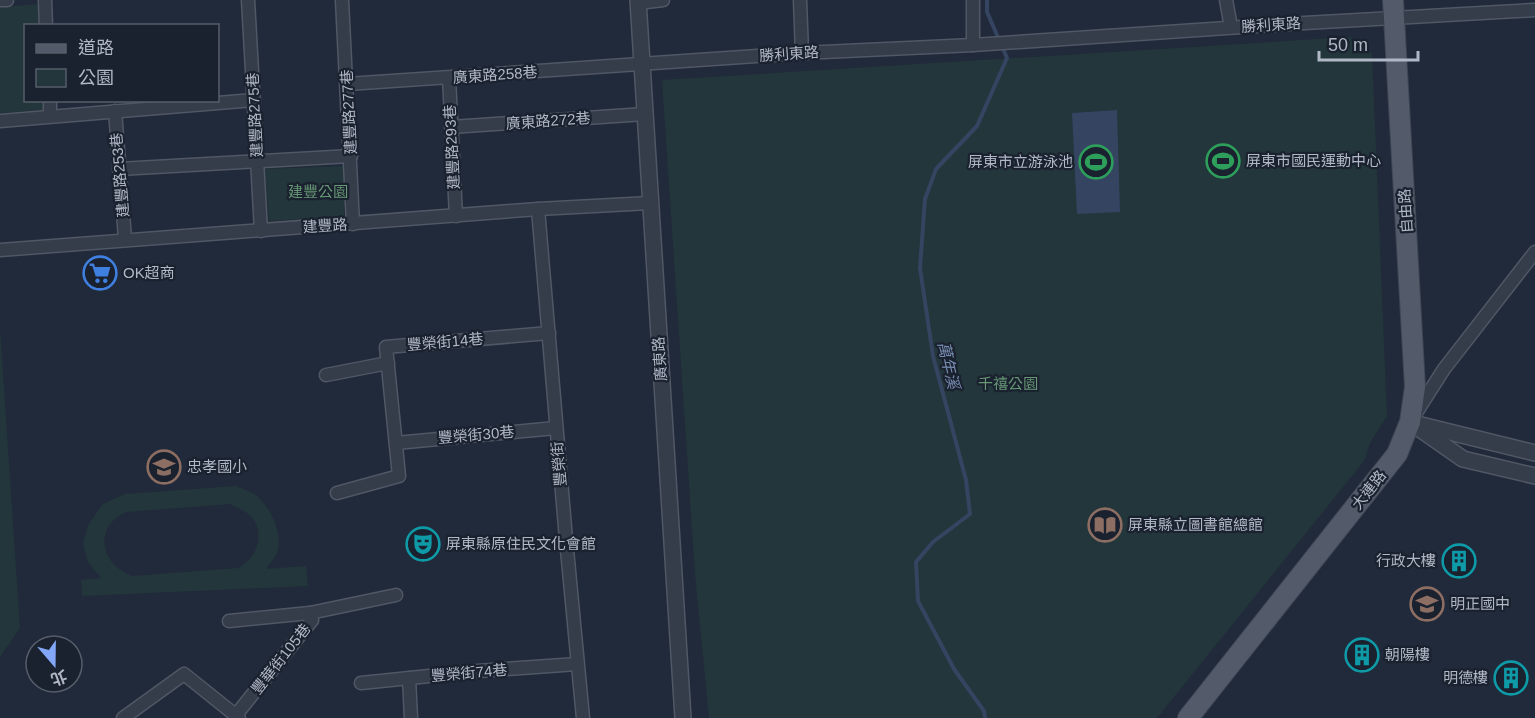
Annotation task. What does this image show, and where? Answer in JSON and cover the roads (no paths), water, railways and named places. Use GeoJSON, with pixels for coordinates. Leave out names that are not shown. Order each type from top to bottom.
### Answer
{"type":"FeatureCollection","features":[{"type":"Feature","properties":{"kind":"main road","name":"自由路"},"geometry":{"type":"LineString","coordinates":[[1394,8],[1415,387],[1410,422]]}},
{"type":"Feature","properties":{"kind":"main road","name":"大連路"},"geometry":{"type":"LineString","coordinates":[[1188,718],[1397,454],[1410,422]]}},
{"type":"Feature","properties":{"kind":"street"},"geometry":{"type":"LineString","coordinates":[[0,0],[7,0]]}},
{"type":"Feature","properties":{"kind":"street"},"geometry":{"type":"LineString","coordinates":[[45,0],[46,24]]}},
{"type":"Feature","properties":{"kind":"street","name":"建豐路275巷"},"geometry":{"type":"LineString","coordinates":[[248,0],[261,231]]}},
{"type":"Feature","properties":{"kind":"street","name":"建豐路277巷"},"geometry":{"type":"LineString","coordinates":[[342,0],[353,224]]}},
{"type":"Feature","properties":{"kind":"street"},"geometry":{"type":"LineString","coordinates":[[638,2],[663,0]]}},
{"type":"Feature","properties":{"kind":"street"},"geometry":{"type":"LineString","coordinates":[[800,0],[802,53]]}},
{"type":"Feature","properties":{"kind":"street"},"geometry":{"type":"LineString","coordinates":[[973,0],[973,45]]}},
{"type":"Feature","properties":{"kind":"street"},"geometry":{"type":"LineString","coordinates":[[1226,0],[1231,27]]}},
{"type":"Feature","properties":{"kind":"street","name":"廣東路"},"geometry":{"type":"LineString","coordinates":[[638,2],[683,718]]}},
{"type":"Feature","properties":{"kind":"street","name":"勝利東路"},"geometry":{"type":"LineString","coordinates":[[642,65],[802,53],[1044,41],[1231,27],[1394,8],[1535,10]]}},
{"type":"Feature","properties":{"kind":"street","name":"廣東路258巷"},"geometry":{"type":"LineString","coordinates":[[347,84],[642,65]]}},
{"type":"Feature","properties":{"kind":"street","name":"建豐路293巷"},"geometry":{"type":"LineString","coordinates":[[448,78],[456,216]]}},
{"type":"Feature","properties":{"kind":"street"},"geometry":{"type":"LineString","coordinates":[[0,121],[254,100]]}},
{"type":"Feature","properties":{"kind":"street"},"geometry":{"type":"LineString","coordinates":[[50,102],[50,116]]}},
{"type":"Feature","properties":{"kind":"street","name":"建豐路253巷"},"geometry":{"type":"LineString","coordinates":[[115,111],[125,239]]}},
{"type":"Feature","properties":{"kind":"street","name":"廣東路272巷"},"geometry":{"type":"LineString","coordinates":[[452,127],[645,114]]}},
{"type":"Feature","properties":{"kind":"street"},"geometry":{"type":"LineString","coordinates":[[119,169],[351,156]]}},
{"type":"Feature","properties":{"kind":"street","name":"建豐路"},"geometry":{"type":"LineString","coordinates":[[0,250],[538,209],[650,203]]}},
{"type":"Feature","properties":{"kind":"street","name":"豐榮街"},"geometry":{"type":"LineString","coordinates":[[538,209],[583,718]]}},
{"type":"Feature","properties":{"kind":"street","name":"大連路"},"geometry":{"type":"LineString","coordinates":[[1410,422],[1444,369],[1535,252]]}},
{"type":"Feature","properties":{"kind":"street","name":"豐榮街14巷"},"geometry":{"type":"LineString","coordinates":[[326,375],[388,363],[386,347],[549,333]]}},
{"type":"Feature","properties":{"kind":"street"},"geometry":{"type":"LineString","coordinates":[[337,493],[399,476],[388,363]]}},
{"type":"Feature","properties":{"kind":"street"},"geometry":{"type":"LineString","coordinates":[[1410,422],[1535,453]]}},
{"type":"Feature","properties":{"kind":"street"},"geometry":{"type":"LineString","coordinates":[[1410,422],[1463,459],[1535,476]]}},
{"type":"Feature","properties":{"kind":"street","name":"豐榮街30巷"},"geometry":{"type":"LineString","coordinates":[[396,443],[556,428]]}},
{"type":"Feature","properties":{"kind":"street","name":"豐華街105巷"},"geometry":{"type":"LineString","coordinates":[[238,717],[312,620],[310,613],[396,595]]}},
{"type":"Feature","properties":{"kind":"street"},"geometry":{"type":"LineString","coordinates":[[229,621],[310,613]]}},
{"type":"Feature","properties":{"kind":"street","name":"豐榮街74巷"},"geometry":{"type":"LineString","coordinates":[[361,683],[577,664]]}},
{"type":"Feature","properties":{"kind":"street"},"geometry":{"type":"LineString","coordinates":[[123,718],[184,674],[238,717]]}},
{"type":"Feature","properties":{"kind":"street"},"geometry":{"type":"LineString","coordinates":[[410,678],[411,718]]}},
{"type":"Feature","properties":{"kind":"water","name":"屏東市立游泳池"},"geometry":{"type":"Polygon","coordinates":[[[1117,110],[1120,212],[1077,214],[1072,113],[1117,110]]]}},
{"type":"Feature","properties":{"kind":"waterway","name":"萬年溪"},"geometry":{"type":"LineString","coordinates":[[985,718],[984,711],[954,669],[918,601],[916,562],[933,542],[970,514],[966,480],[933,356],[920,268],[925,199],[936,169],[977,126],[1007,58],[987,12],[987,0]]}},
{"type":"Feature","properties":{"kind":"place","name":"屏東市國民運動中心"},"geometry":{"type":"Point","coordinates":[1223,161]}},
{"type":"Feature","properties":{"kind":"place","name":"屏東市立游泳池"},"geometry":{"type":"Point","coordinates":[1096,162]}},
{"type":"Feature","properties":{"kind":"place","name":"OK超商"},"geometry":{"type":"Point","coordinates":[100,273]}},
{"type":"Feature","properties":{"kind":"place","name":"忠孝國小"},"geometry":{"type":"Point","coordinates":[164,467]}},
{"type":"Feature","properties":{"kind":"place","name":"屏東縣立圖書館總館"},"geometry":{"type":"Point","coordinates":[1105,525]}},
{"type":"Feature","properties":{"kind":"place","name":"屏東縣原住民文化會館"},"geometry":{"type":"Point","coordinates":[423,544]}},
{"type":"Feature","properties":{"kind":"place","name":"行政大樓"},"geometry":{"type":"Point","coordinates":[1459,561]}},
{"type":"Feature","properties":{"kind":"place","name":"明正國中"},"geometry":{"type":"Point","coordinates":[1427,604]}},
{"type":"Feature","properties":{"kind":"place","name":"朝陽樓"},"geometry":{"type":"Point","coordinates":[1362,655]}},
{"type":"Feature","properties":{"kind":"place","name":"明德樓"},"geometry":{"type":"Point","coordinates":[1511,678]}},
{"type":"Feature","properties":{"kind":"park label","name":"建豐公園"},"geometry":{"type":"Point","coordinates":[318,192]}},
{"type":"Feature","properties":{"kind":"park label","name":"千禧公園"},"geometry":{"type":"Point","coordinates":[1008,384]}}]}
